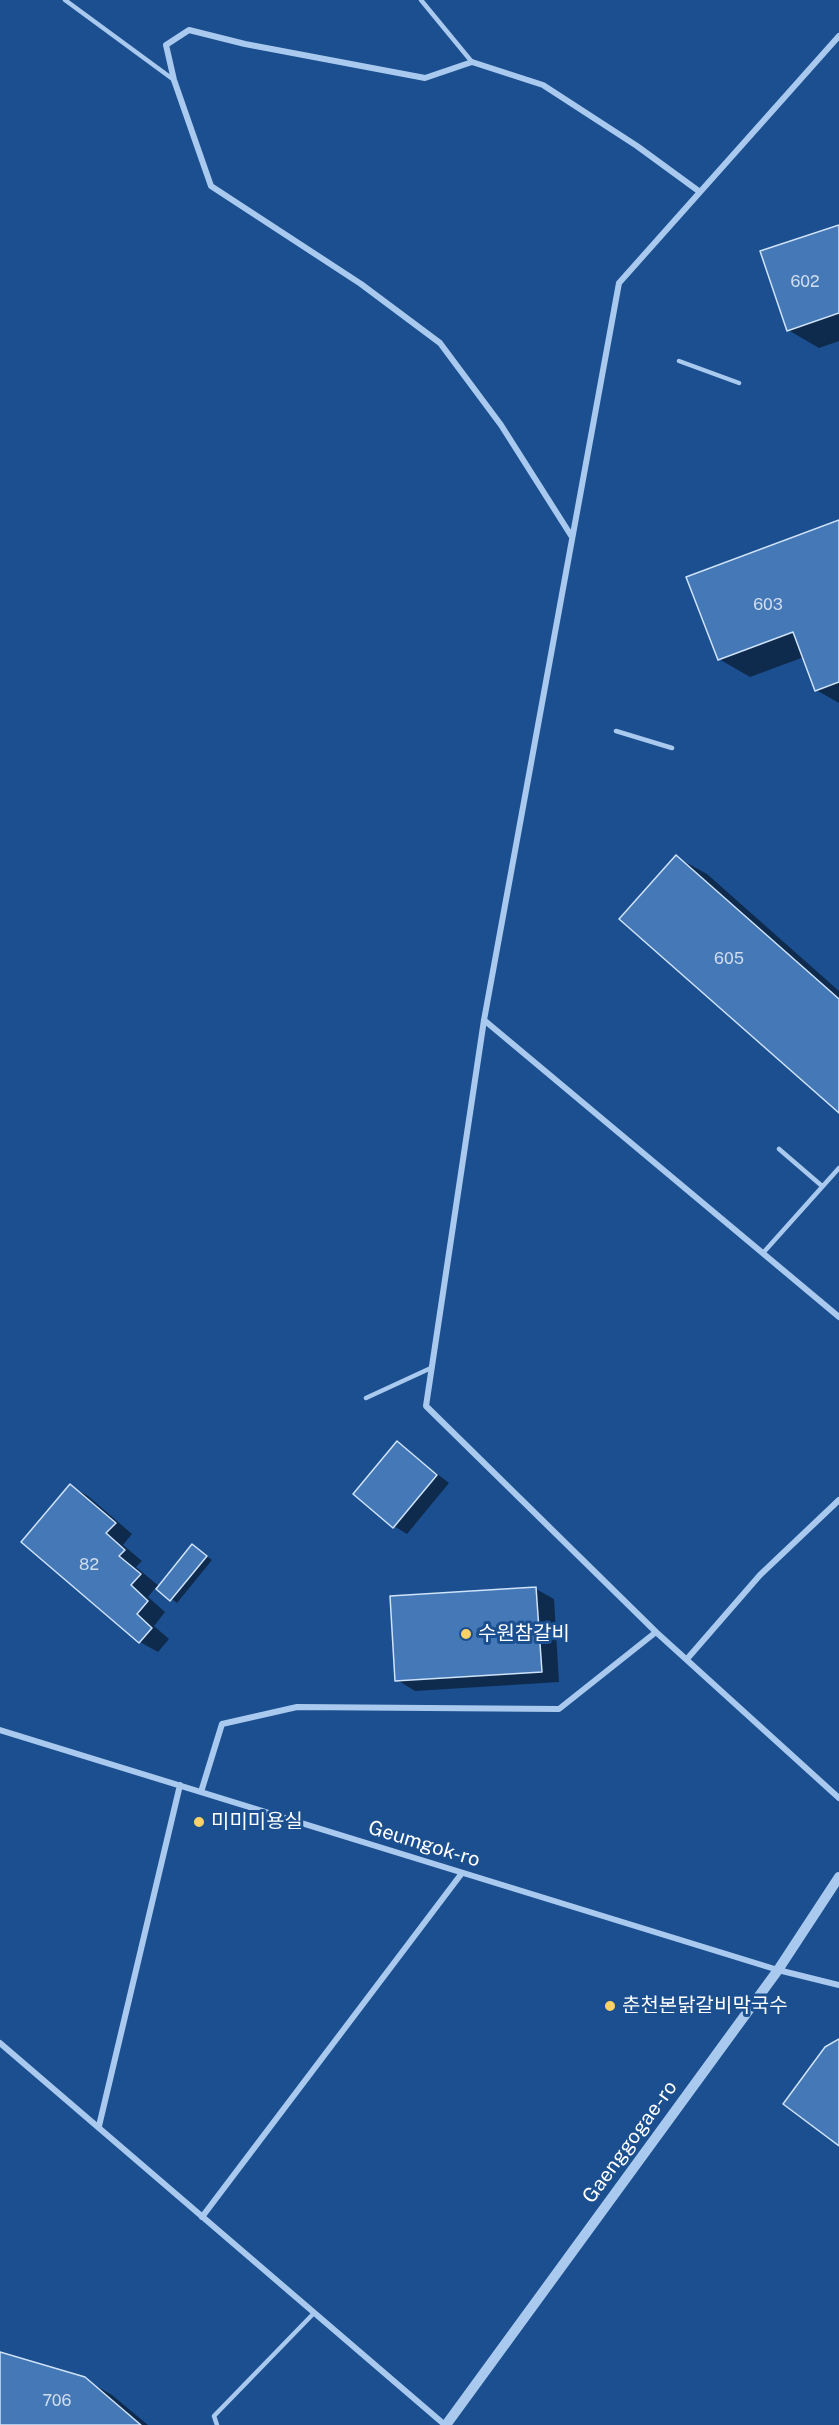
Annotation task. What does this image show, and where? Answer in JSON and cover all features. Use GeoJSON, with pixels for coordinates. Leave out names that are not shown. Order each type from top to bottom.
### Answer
{"type":"FeatureCollection","features":[{"type":"Feature","properties":{"kind":"street"},"geometry":{"type":"LineString","coordinates":[[572,537],[501,425],[440,343],[361,284],[212,186],[174,80],[166,45],[189,30],[245,44],[425,78],[472,62],[543,85],[637,146],[700,192]]}},
{"type":"Feature","properties":{"kind":"street"},"geometry":{"type":"LineString","coordinates":[[839,36],[619,283],[484,1020],[426,1406],[656,1632],[839,1798]]}},
{"type":"Feature","properties":{"kind":"street"},"geometry":{"type":"LineString","coordinates":[[484,1020],[839,1317]]}},
{"type":"Feature","properties":{"kind":"street"},"geometry":{"type":"LineString","coordinates":[[687,1659],[760,1575],[839,1500]]}},
{"type":"Feature","properties":{"kind":"street"},"geometry":{"type":"LineString","coordinates":[[201,1792],[222,1724],[297,1707],[559,1709],[656,1632]]}},
{"type":"Feature","properties":{"kind":"street","name":"Geumgok-ro"},"geometry":{"type":"LineString","coordinates":[[0,1730],[778,1970],[839,1985]]}},
{"type":"Feature","properties":{"kind":"street"},"geometry":{"type":"LineString","coordinates":[[99,2126],[180,1785]]}},
{"type":"Feature","properties":{"kind":"street"},"geometry":{"type":"LineString","coordinates":[[202,2217],[462,1873]]}},
{"type":"Feature","properties":{"kind":"street","name":"Gaenggogae-ro"},"geometry":{"type":"LineString","coordinates":[[446,2425],[778,1970],[839,1877]]}},
{"type":"Feature","properties":{"kind":"street"},"geometry":{"type":"LineString","coordinates":[[0,2043],[446,2425]]}},
{"type":"Feature","properties":{"kind":"lane"},"geometry":{"type":"LineString","coordinates":[[65,0],[174,80]]}},
{"type":"Feature","properties":{"kind":"lane"},"geometry":{"type":"LineString","coordinates":[[421,0],[472,62]]}},
{"type":"Feature","properties":{"kind":"lane"},"geometry":{"type":"LineString","coordinates":[[679,361],[739,383]]}},
{"type":"Feature","properties":{"kind":"lane"},"geometry":{"type":"LineString","coordinates":[[616,731],[672,748]]}},
{"type":"Feature","properties":{"kind":"lane"},"geometry":{"type":"LineString","coordinates":[[779,1149],[822,1186]]}},
{"type":"Feature","properties":{"kind":"lane"},"geometry":{"type":"LineString","coordinates":[[763,1253],[839,1168]]}},
{"type":"Feature","properties":{"kind":"lane"},"geometry":{"type":"LineString","coordinates":[[366,1398],[431,1368]]}},
{"type":"Feature","properties":{"kind":"lane"},"geometry":{"type":"LineString","coordinates":[[218,2425],[214,2416],[314,2313]]}},
{"type":"Feature","properties":{"kind":"building"},"geometry":{"type":"Polygon","coordinates":[[[839,225],[839,313],[787,331],[760,251],[839,225]]]}},
{"type":"Feature","properties":{"kind":"building"},"geometry":{"type":"Polygon","coordinates":[[[839,520],[839,682],[815,691],[793,632],[718,660],[686,577],[839,520]]]}},
{"type":"Feature","properties":{"kind":"building"},"geometry":{"type":"Polygon","coordinates":[[[676,855],[839,999],[839,1113],[619,919],[676,855]]]}},
{"type":"Feature","properties":{"kind":"building"},"geometry":{"type":"Polygon","coordinates":[[[397,1441],[437,1475],[393,1528],[353,1494],[397,1441]]]}},
{"type":"Feature","properties":{"kind":"building"},"geometry":{"type":"Polygon","coordinates":[[[70,1484],[116,1523],[106,1533],[125,1550],[119,1556],[141,1574],[131,1585],[148,1601],[137,1614],[152,1628],[139,1643],[21,1542],[70,1484]]]}},
{"type":"Feature","properties":{"kind":"building"},"geometry":{"type":"Polygon","coordinates":[[[192,1544],[207,1556],[170,1601],[156,1589],[192,1544]]]}},
{"type":"Feature","properties":{"kind":"building","name":"수원참갈비"},"geometry":{"type":"Polygon","coordinates":[[[536,1587],[542,1672],[395,1681],[390,1596],[536,1587]]]}},
{"type":"Feature","properties":{"kind":"building"},"geometry":{"type":"Polygon","coordinates":[[[839,2039],[839,2146],[783,2104],[825,2047],[839,2039]]]}},
{"type":"Feature","properties":{"kind":"building"},"geometry":{"type":"Polygon","coordinates":[[[0,2352],[85,2377],[141,2425],[0,2425],[0,2352]]]}},
{"type":"Feature","properties":{"kind":"place","name":"수원참갈비"},"geometry":{"type":"Point","coordinates":[466,1634]}},
{"type":"Feature","properties":{"kind":"place","name":"미미미용실"},"geometry":{"type":"Point","coordinates":[199,1822]}},
{"type":"Feature","properties":{"kind":"place","name":"춘천본닭갈비막국수"},"geometry":{"type":"Point","coordinates":[610,2006]}}]}
